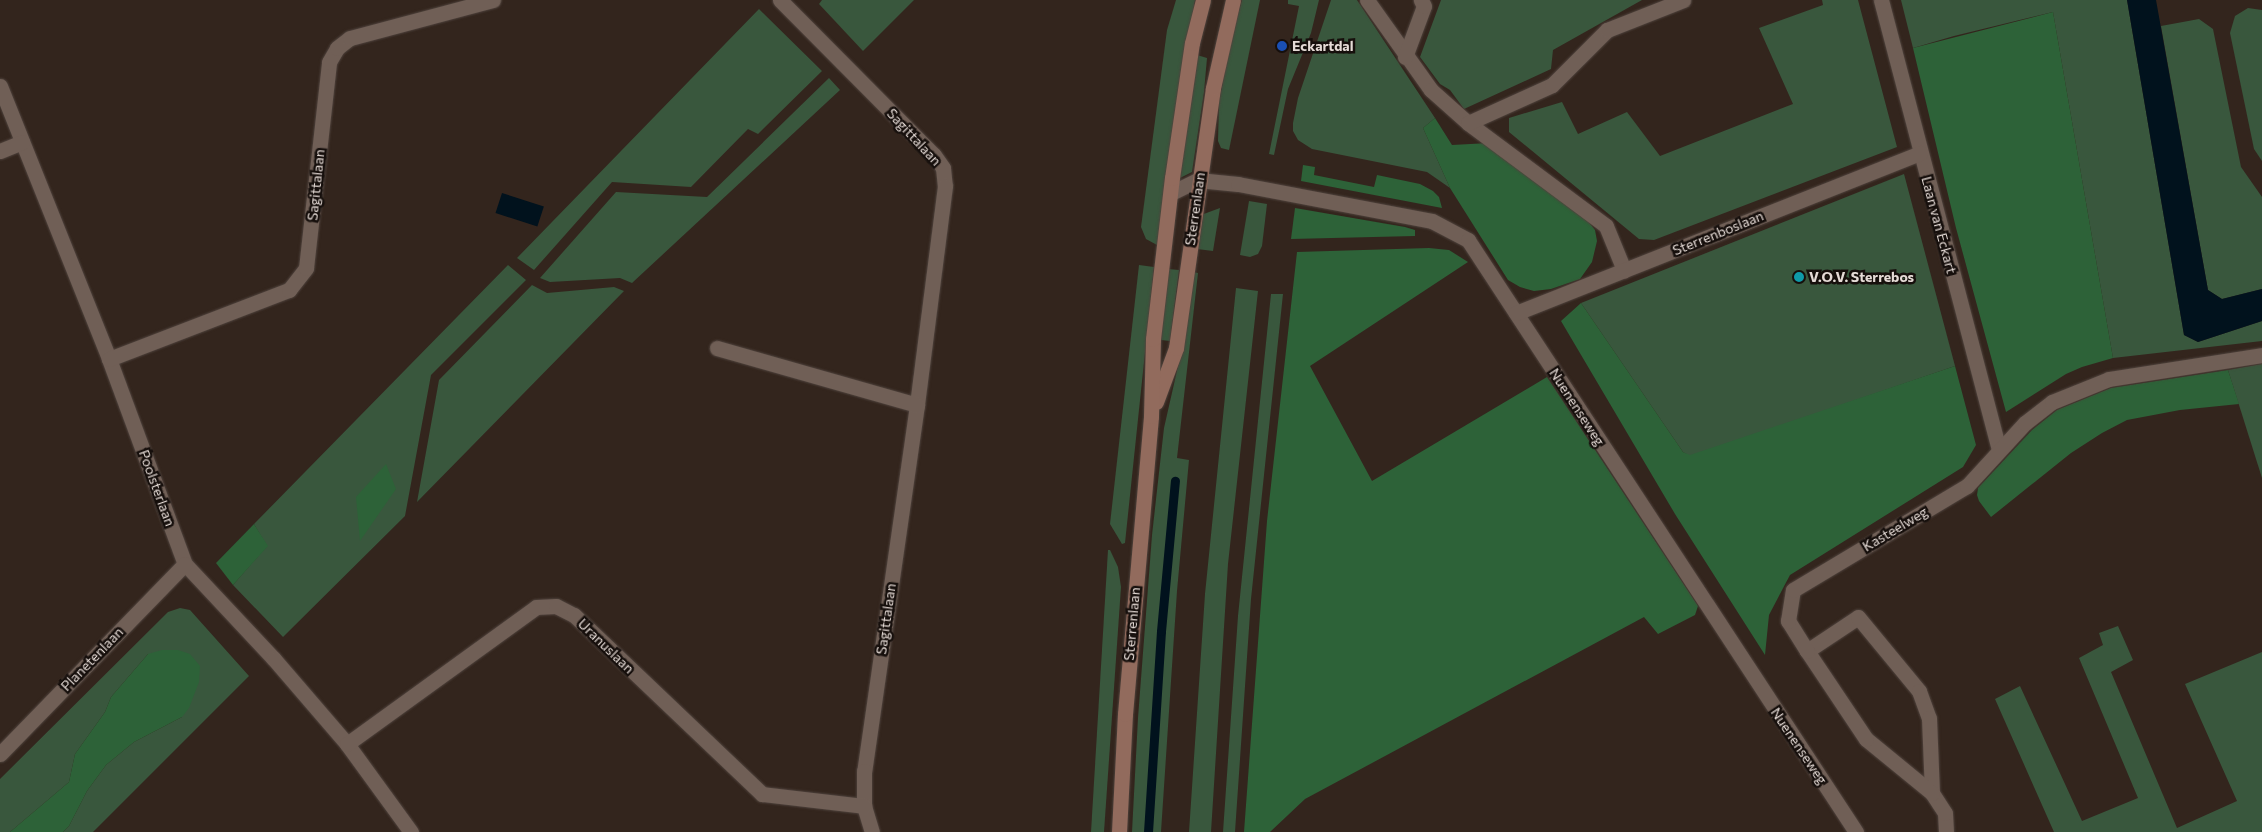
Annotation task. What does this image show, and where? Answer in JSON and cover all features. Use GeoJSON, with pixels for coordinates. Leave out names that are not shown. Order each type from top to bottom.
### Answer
{"type":"FeatureCollection","features":[{"type":"Feature","properties":{"kind":"main road","name":"Sterrenlaan"},"geometry":{"type":"LineString","coordinates":[[1119,832],[1125,714],[1151,416],[1153,339],[1192,43],[1203,0]]}},
{"type":"Feature","properties":{"kind":"main road","name":"Sterrenlaan"},"geometry":{"type":"LineString","coordinates":[[1151,416],[1176,348],[1198,180],[1213,88],[1233,0]]}},
{"type":"Feature","properties":{"kind":"street","name":"Sagittalaan"},"geometry":{"type":"LineString","coordinates":[[109,358],[290,290],[306,268],[329,62],[337,48],[350,38],[493,0]]}},
{"type":"Feature","properties":{"kind":"street","name":"Sagittalaan"},"geometry":{"type":"LineString","coordinates":[[780,0],[934,156],[943,168],[945,186],[917,405],[864,771],[864,806],[872,832]]}},
{"type":"Feature","properties":{"kind":"street"},"geometry":{"type":"LineString","coordinates":[[1367,0],[1405,57],[1431,90],[1468,123],[1606,226],[1624,270]]}},
{"type":"Feature","properties":{"kind":"street"},"geometry":{"type":"LineString","coordinates":[[1405,57],[1424,6],[1421,0]]}},
{"type":"Feature","properties":{"kind":"street"},"geometry":{"type":"LineString","coordinates":[[1468,123],[1552,85],[1607,30],[1683,0]]}},
{"type":"Feature","properties":{"kind":"street","name":"Laan van Eckart"},"geometry":{"type":"LineString","coordinates":[[1881,0],[1999,450]]}},
{"type":"Feature","properties":{"kind":"street","name":"Poolsterlaan"},"geometry":{"type":"LineString","coordinates":[[0,86],[109,358],[185,564],[274,659],[347,744],[411,832]]}},
{"type":"Feature","properties":{"kind":"street"},"geometry":{"type":"LineString","coordinates":[[0,151],[22,142]]}},
{"type":"Feature","properties":{"kind":"street","name":"Sterrenboslaan"},"geometry":{"type":"LineString","coordinates":[[1516,313],[1920,153]]}},
{"type":"Feature","properties":{"kind":"street"},"geometry":{"type":"LineString","coordinates":[[1171,194],[1198,180]]}},
{"type":"Feature","properties":{"kind":"street","name":"Nuenenseweg"},"geometry":{"type":"LineString","coordinates":[[1198,180],[1238,184],[1310,196],[1432,221],[1468,240],[1856,832]]}},
{"type":"Feature","properties":{"kind":"street"},"geometry":{"type":"LineString","coordinates":[[717,348],[917,405]]}},
{"type":"Feature","properties":{"kind":"street","name":"Kasteelweg"},"geometry":{"type":"LineString","coordinates":[[1946,832],[1945,813],[1932,793],[1866,739],[1788,621],[1793,590],[1967,486],[2025,423],[2052,402],[2109,379],[2262,355]]}},
{"type":"Feature","properties":{"kind":"street","name":"Planetenlaan"},"geometry":{"type":"LineString","coordinates":[[0,754],[185,564]]}},
{"type":"Feature","properties":{"kind":"street","name":"Uranuslaan"},"geometry":{"type":"LineString","coordinates":[[347,744],[536,607],[556,606],[574,615],[762,794],[864,806]]}},
{"type":"Feature","properties":{"kind":"street"},"geometry":{"type":"LineString","coordinates":[[1807,651],[1858,617],[1919,692],[1929,718],[1932,793]]}},
{"type":"Feature","properties":{"kind":"green space"},"geometry":{"type":"Polygon","coordinates":[[[822,0],[914,0],[863,51],[819,4],[822,0]]]}},
{"type":"Feature","properties":{"kind":"green space"},"geometry":{"type":"Polygon","coordinates":[[[1176,0],[1195,0],[1157,245],[1146,239],[1141,227],[1167,30],[1176,0]]]}},
{"type":"Feature","properties":{"kind":"green space"},"geometry":{"type":"Polygon","coordinates":[[[1242,0],[1260,0],[1229,150],[1221,148],[1218,141],[1219,102],[1231,40],[1242,0]]]}},
{"type":"Feature","properties":{"kind":"green space"},"geometry":{"type":"Polygon","coordinates":[[[1288,0],[1319,0],[1311,33],[1288,89],[1274,155],[1269,154],[1299,6],[1288,4],[1288,0]]]}},
{"type":"Feature","properties":{"kind":"green space"},"geometry":{"type":"Polygon","coordinates":[[[1331,0],[1357,0],[1435,118],[1423,128],[1450,188],[1427,172],[1312,149],[1298,140],[1293,131],[1293,123],[1298,98],[1331,0]]]}},
{"type":"Feature","properties":{"kind":"green space"},"geometry":{"type":"Polygon","coordinates":[[[1441,0],[1642,0],[1553,50],[1551,69],[1464,109],[1450,90],[1440,84],[1420,57],[1441,0]]]}},
{"type":"Feature","properties":{"kind":"green space"},"geometry":{"type":"Polygon","coordinates":[[[1822,0],[1858,0],[1897,147],[1654,240],[1639,239],[1509,132],[1509,118],[1562,102],[1578,134],[1627,112],[1660,156],[1793,104],[1759,28],[1823,5],[1822,0]]]}},
{"type":"Feature","properties":{"kind":"green space"},"geometry":{"type":"Polygon","coordinates":[[[1901,0],[2127,0],[2184,335],[2198,342],[2262,321],[2262,341],[2113,358],[2053,12],[1913,48],[1901,0]]]}},
{"type":"Feature","properties":{"kind":"green space"},"geometry":{"type":"Polygon","coordinates":[[[2248,8],[2262,10],[2262,161],[2254,149],[2230,33],[2235,16],[2248,8]]]}},
{"type":"Feature","properties":{"kind":"green space"},"geometry":{"type":"Polygon","coordinates":[[[759,9],[822,71],[758,134],[748,129],[691,187],[612,182],[534,270],[517,258],[759,9]]]}},
{"type":"Feature","properties":{"kind":"green space"},"geometry":{"type":"Polygon","coordinates":[[[2053,12],[2113,358],[2066,374],[2006,412],[1956,228],[1913,48],[2053,12]]]}},
{"type":"Feature","properties":{"kind":"green space"},"geometry":{"type":"Polygon","coordinates":[[[2199,19],[2213,29],[2241,167],[2262,197],[2262,289],[2222,299],[2208,290],[2161,26],[2199,19]]]}},
{"type":"Feature","properties":{"kind":"green space"},"geometry":{"type":"Polygon","coordinates":[[[1197,55],[1207,58],[1204,92],[1192,172],[1180,178],[1197,55]]]}},
{"type":"Feature","properties":{"kind":"green space"},"geometry":{"type":"Polygon","coordinates":[[[829,78],[840,90],[632,283],[620,278],[550,282],[540,278],[616,192],[707,197],[829,78]]]}},
{"type":"Feature","properties":{"kind":"green space"},"geometry":{"type":"Polygon","coordinates":[[[1435,118],[1452,145],[1489,143],[1587,220],[1595,230],[1597,241],[1592,262],[1580,279],[1551,289],[1534,291],[1520,287],[1508,280],[1450,188],[1423,128],[1435,118]]]}},
{"type":"Feature","properties":{"kind":"green space"},"geometry":{"type":"Polygon","coordinates":[[[1303,165],[1315,167],[1314,175],[1374,187],[1377,175],[1420,184],[1433,191],[1439,197],[1442,208],[1301,181],[1303,165]]]}},
{"type":"Feature","properties":{"kind":"green space"},"geometry":{"type":"Polygon","coordinates":[[[1904,174],[1955,366],[1690,456],[1683,452],[1581,303],[1904,174]]]}},
{"type":"Feature","properties":{"kind":"green space"},"geometry":{"type":"Polygon","coordinates":[[[1249,201],[1267,204],[1262,246],[1258,254],[1250,257],[1240,255],[1249,201]]]}},
{"type":"Feature","properties":{"kind":"green space"},"geometry":{"type":"Polygon","coordinates":[[[1220,208],[1213,251],[1197,249],[1201,215],[1220,208]]]}},
{"type":"Feature","properties":{"kind":"green space"},"geometry":{"type":"Polygon","coordinates":[[[1295,208],[1405,227],[1415,230],[1415,236],[1291,239],[1295,208]]]}},
{"type":"Feature","properties":{"kind":"green space"},"geometry":{"type":"Polygon","coordinates":[[[1429,248],[1449,250],[1468,262],[1310,366],[1372,481],[1547,377],[1698,606],[1695,615],[1658,634],[1644,617],[1305,799],[1270,832],[1244,832],[1267,521],[1297,252],[1429,248]]]}},
{"type":"Feature","properties":{"kind":"green space"},"geometry":{"type":"Polygon","coordinates":[[[508,265],[526,280],[431,375],[405,516],[283,637],[233,585],[267,546],[254,524],[508,265]]]}},
{"type":"Feature","properties":{"kind":"green space"},"geometry":{"type":"Polygon","coordinates":[[[1139,265],[1154,267],[1125,543],[1122,544],[1110,524],[1139,265]]]}},
{"type":"Feature","properties":{"kind":"green space"},"geometry":{"type":"Polygon","coordinates":[[[1168,269],[1179,270],[1170,341],[1161,340],[1168,269]]]}},
{"type":"Feature","properties":{"kind":"green space"},"geometry":{"type":"Polygon","coordinates":[[[1193,272],[1198,273],[1177,458],[1189,460],[1177,591],[1161,832],[1132,832],[1138,718],[1152,535],[1164,428],[1181,353],[1193,272]]]}},
{"type":"Feature","properties":{"kind":"green space"},"geometry":{"type":"Polygon","coordinates":[[[532,285],[547,293],[614,287],[624,291],[417,502],[439,380],[532,285]]]}},
{"type":"Feature","properties":{"kind":"green space"},"geometry":{"type":"Polygon","coordinates":[[[1236,288],[1258,291],[1228,564],[1211,832],[1189,832],[1205,594],[1236,288]]]}},
{"type":"Feature","properties":{"kind":"green space"},"geometry":{"type":"Polygon","coordinates":[[[1271,294],[1283,294],[1251,599],[1235,832],[1223,832],[1238,616],[1271,294]]]}},
{"type":"Feature","properties":{"kind":"green space"},"geometry":{"type":"Polygon","coordinates":[[[1581,303],[1683,452],[1690,455],[1955,366],[1976,445],[1963,467],[1790,575],[1769,615],[1765,655],[1675,514],[1561,321],[1581,303]]]}},
{"type":"Feature","properties":{"kind":"green space"},"geometry":{"type":"Polygon","coordinates":[[[2262,364],[2262,478],[2228,370],[2262,364]]]}},
{"type":"Feature","properties":{"kind":"green space"},"geometry":{"type":"Polygon","coordinates":[[[2228,370],[2239,404],[2180,410],[2127,420],[2071,453],[1991,517],[1979,501],[1977,495],[1978,488],[2032,430],[2057,410],[2111,388],[2228,370]]]}},
{"type":"Feature","properties":{"kind":"green space"},"geometry":{"type":"Polygon","coordinates":[[[386,464],[396,489],[360,541],[356,497],[386,464]]]}},
{"type":"Feature","properties":{"kind":"green space"},"geometry":{"type":"Polygon","coordinates":[[[254,524],[268,546],[233,585],[216,563],[254,524]]]}},
{"type":"Feature","properties":{"kind":"green space"},"geometry":{"type":"Polygon","coordinates":[[[1108,550],[1110,550],[1118,567],[1121,587],[1104,832],[1091,832],[1108,550]]]}},
{"type":"Feature","properties":{"kind":"green space"},"geometry":{"type":"Polygon","coordinates":[[[180,608],[190,610],[249,676],[93,832],[63,832],[69,826],[87,791],[106,765],[134,742],[182,717],[148,654],[111,697],[105,712],[75,754],[69,782],[10,832],[0,832],[0,779],[168,612],[180,608]]]}},
{"type":"Feature","properties":{"kind":"green space"},"geometry":{"type":"Polygon","coordinates":[[[2118,626],[2133,660],[2111,672],[2177,828],[2237,801],[2185,684],[2262,652],[2262,832],[2054,832],[1995,699],[2020,686],[2082,821],[2138,798],[2079,658],[2103,645],[2099,633],[2118,626]]]}},
{"type":"Feature","properties":{"kind":"green space"},"geometry":{"type":"Polygon","coordinates":[[[162,650],[178,650],[190,654],[200,666],[199,682],[189,708],[182,717],[134,742],[106,765],[87,791],[69,826],[63,832],[10,832],[69,782],[75,754],[105,712],[111,697],[148,654],[162,650]]]}},
{"type":"Feature","properties":{"kind":"water"},"geometry":{"type":"Polygon","coordinates":[[[2127,0],[2156,0],[2208,290],[2222,299],[2262,289],[2262,321],[2198,342],[2184,335],[2127,0]]]}},
{"type":"Feature","properties":{"kind":"water"},"geometry":{"type":"Polygon","coordinates":[[[502,193],[544,207],[537,227],[496,213],[502,193]]]}},
{"type":"Feature","properties":{"kind":"waterway"},"geometry":{"type":"LineString","coordinates":[[1148,832],[1161,631],[1175,481]]}},
{"type":"Feature","properties":{"kind":"place","name":"Eckartdal"},"geometry":{"type":"Point","coordinates":[1282,46]}},
{"type":"Feature","properties":{"kind":"place","name":"V.O.V. Sterrebos"},"geometry":{"type":"Point","coordinates":[1799,277]}}]}
